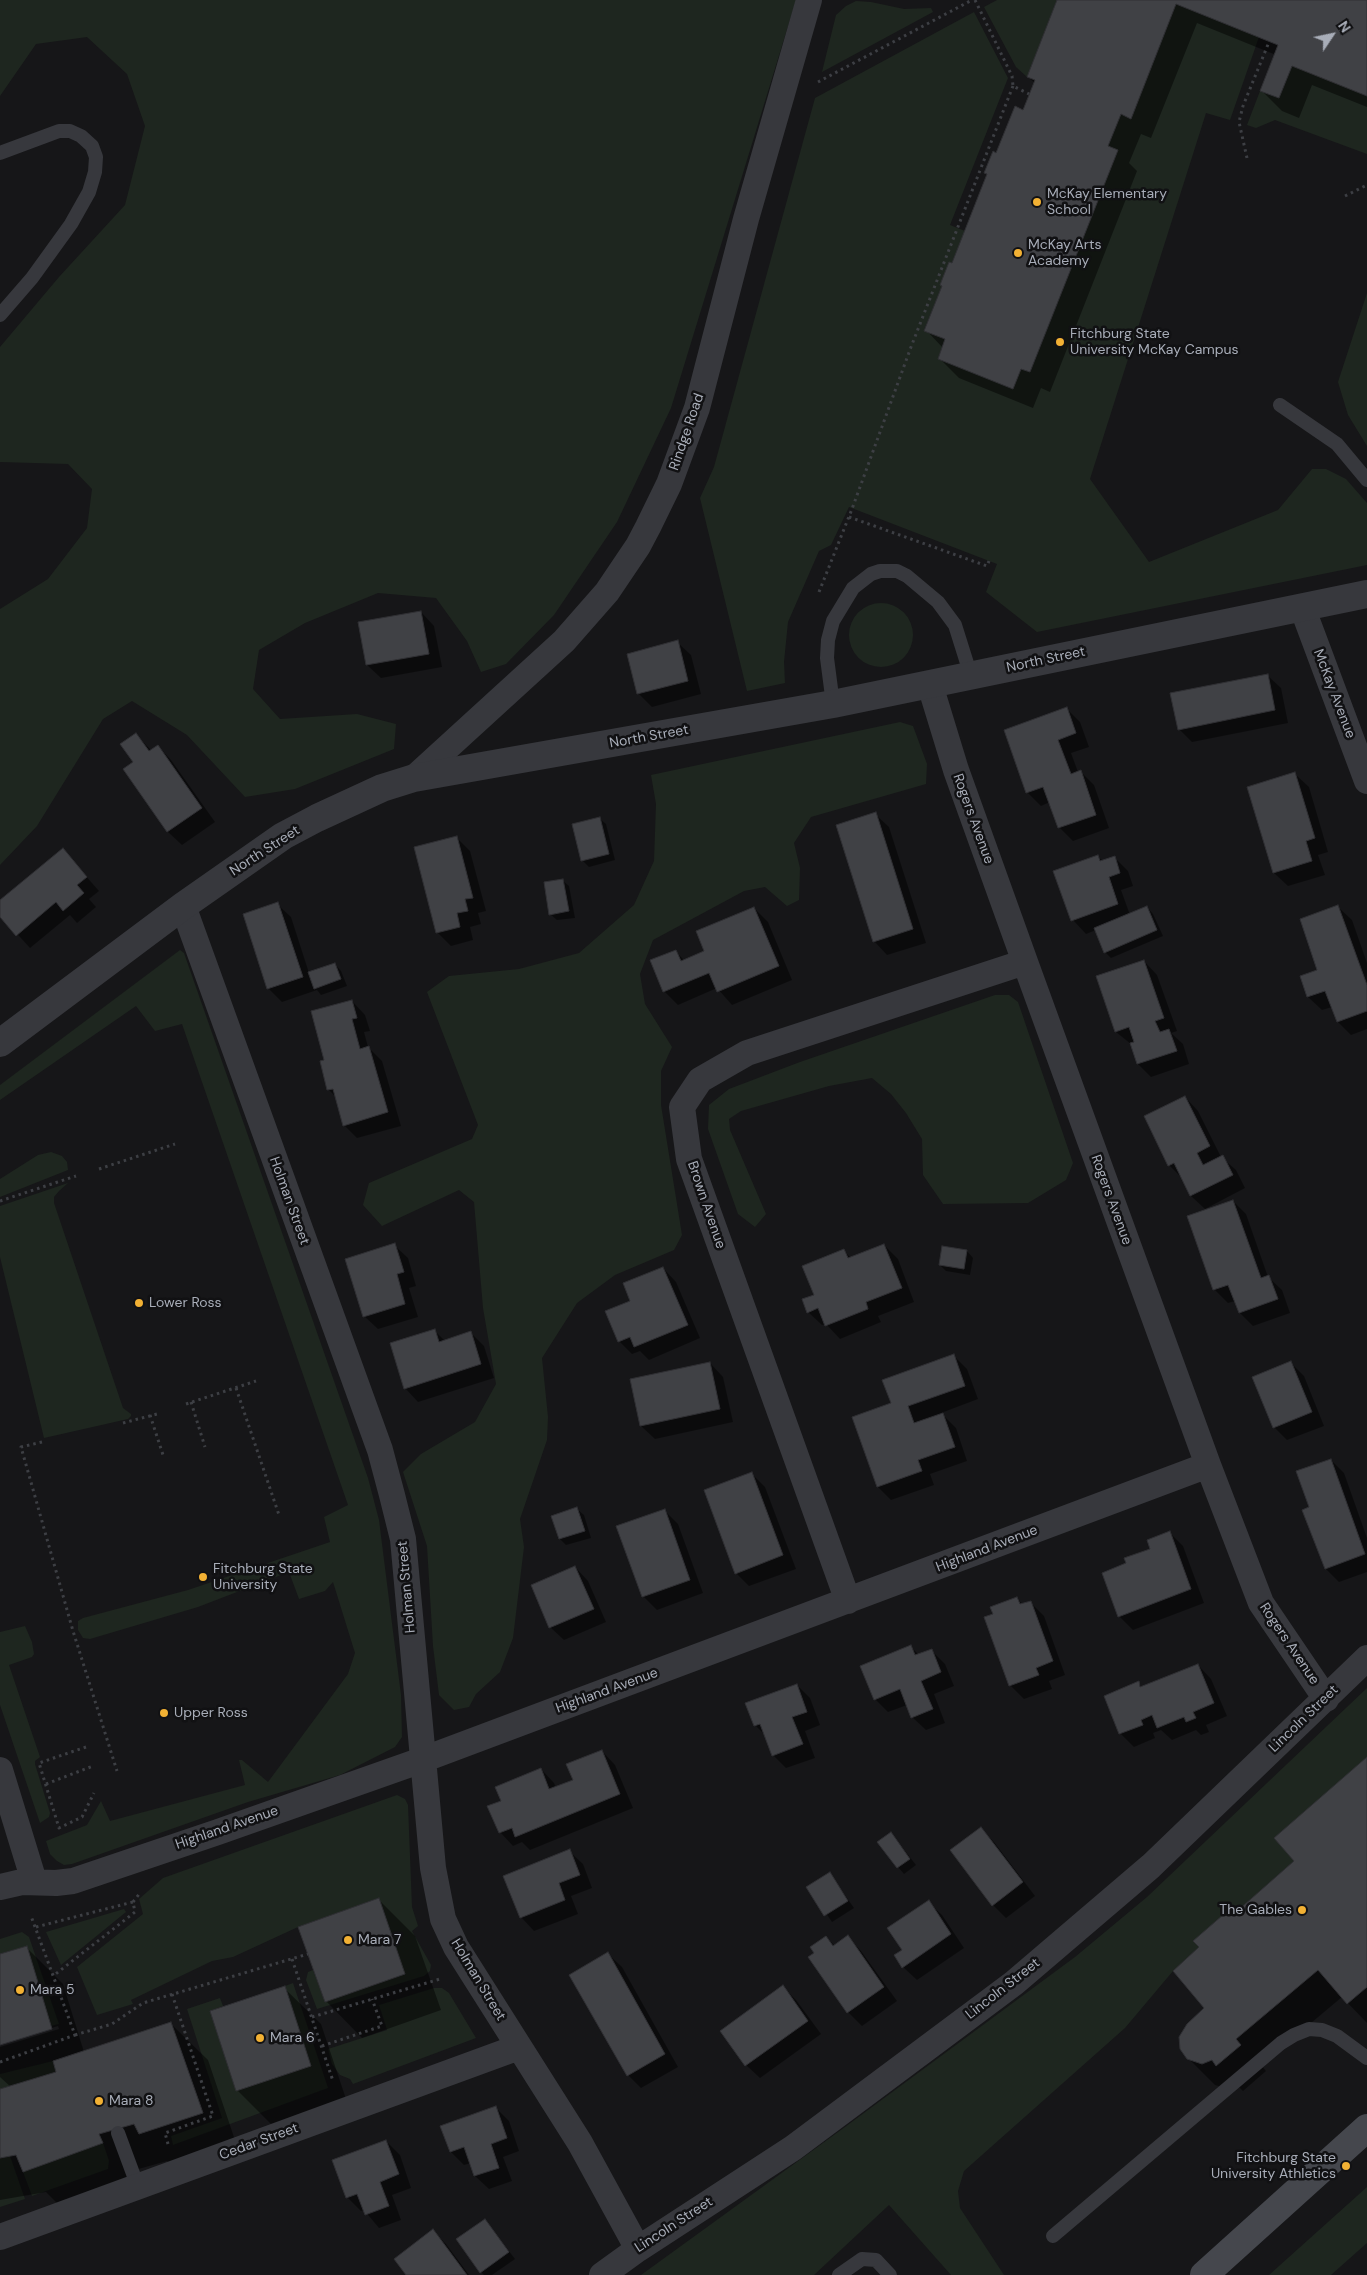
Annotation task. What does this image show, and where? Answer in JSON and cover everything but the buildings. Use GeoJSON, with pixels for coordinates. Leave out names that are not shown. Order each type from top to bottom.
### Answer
{"type":"FeatureCollection","features":[{"type":"Feature","properties":{"kind":"main road"},"geometry":{"type":"LineString","coordinates":[[1204,2275],[1367,2128]]}},
{"type":"Feature","properties":{"kind":"street","name":"Rindge Road"},"geometry":{"type":"LineString","coordinates":[[414,778],[564,641],[607,592],[633,554],[648,526],[669,484],[697,408],[749,209],[809,0]]}},
{"type":"Feature","properties":{"kind":"street","name":"North Street"},"geometry":{"type":"LineString","coordinates":[[0,1043],[183,906],[283,836],[366,795],[414,778],[833,704],[1367,594]]}},
{"type":"Feature","properties":{"kind":"street","name":"McKay Avenue"},"geometry":{"type":"LineString","coordinates":[[1302,607],[1367,781]]}},
{"type":"Feature","properties":{"kind":"street","name":"Rogers Avenue"},"geometry":{"type":"LineString","coordinates":[[930,685],[956,770],[1025,962],[1208,1465],[1261,1603],[1326,1699]]}},
{"type":"Feature","properties":{"kind":"street","name":"Holman Street"},"geometry":{"type":"LineString","coordinates":[[183,906],[380,1450],[403,1540],[433,1868],[443,1919],[456,1948],[580,2143],[638,2248]]}},
{"type":"Feature","properties":{"kind":"street","name":"Brown Avenue"},"geometry":{"type":"LineString","coordinates":[[848,1601],[689,1159],[682,1107],[700,1080],[746,1053],[1025,962]]}},
{"type":"Feature","properties":{"kind":"street","name":"Highland Avenue"},"geometry":{"type":"LineString","coordinates":[[0,1887],[34,1881],[56,1883],[73,1881],[422,1760],[1208,1465]]}},
{"type":"Feature","properties":{"kind":"street","name":"Lincoln Street"},"geometry":{"type":"LineString","coordinates":[[602,2275],[638,2248],[793,2148],[1014,1983],[1152,1866],[1367,1658]]}},
{"type":"Feature","properties":{"kind":"street"},"geometry":{"type":"LineString","coordinates":[[0,1770],[34,1881]]}},
{"type":"Feature","properties":{"kind":"street","name":"Cedar Street"},"geometry":{"type":"LineString","coordinates":[[0,2237],[519,2047]]}},
{"type":"Feature","properties":{"kind":"lane"},"geometry":{"type":"LineString","coordinates":[[0,153],[59,132],[70,131],[81,136],[92,146],[96,157],[95,172],[89,192],[71,224],[32,278],[0,315]]}},
{"type":"Feature","properties":{"kind":"lane"},"geometry":{"type":"LineString","coordinates":[[1280,405],[1337,444],[1367,480]]}},
{"type":"Feature","properties":{"kind":"lane"},"geometry":{"type":"LineString","coordinates":[[833,704],[827,658],[828,640],[833,620],[852,588],[871,574],[880,571],[890,570],[902,573],[938,602],[955,626],[971,676]]}},
{"type":"Feature","properties":{"kind":"lane"},"geometry":{"type":"LineString","coordinates":[[1053,2236],[1281,2043],[1294,2035],[1309,2029],[1322,2030],[1337,2036],[1367,2058]]}},
{"type":"Feature","properties":{"kind":"lane"},"geometry":{"type":"LineString","coordinates":[[118,2133],[138,2187]]}},
{"type":"Feature","properties":{"kind":"lane"},"geometry":{"type":"LineString","coordinates":[[838,2275],[862,2259],[876,2260],[890,2275]]}},
{"type":"Feature","properties":{"kind":"path"},"geometry":{"type":"LineString","coordinates":[[810,87],[973,0],[1012,76],[1012,86],[911,348],[849,517],[816,599]]}},
{"type":"Feature","properties":{"kind":"path"},"geometry":{"type":"LineString","coordinates":[[1247,158],[1239,122],[1243,106],[1269,42]]}},
{"type":"Feature","properties":{"kind":"path"},"geometry":{"type":"LineString","coordinates":[[1012,86],[1029,94]]}},
{"type":"Feature","properties":{"kind":"path"},"geometry":{"type":"LineString","coordinates":[[1345,196],[1367,185]]}},
{"type":"Feature","properties":{"kind":"path"},"geometry":{"type":"LineString","coordinates":[[849,517],[986,566],[989,561]]}},
{"type":"Feature","properties":{"kind":"path"},"geometry":{"type":"LineString","coordinates":[[99,1169],[175,1144]]}},
{"type":"Feature","properties":{"kind":"path"},"geometry":{"type":"LineString","coordinates":[[0,1201],[76,1176]]}},
{"type":"Feature","properties":{"kind":"path"},"geometry":{"type":"LineString","coordinates":[[186,1404],[256,1381]]}},
{"type":"Feature","properties":{"kind":"path"},"geometry":{"type":"LineString","coordinates":[[236,1388],[278,1515]]}},
{"type":"Feature","properties":{"kind":"path"},"geometry":{"type":"LineString","coordinates":[[191,1402],[205,1447]]}},
{"type":"Feature","properties":{"kind":"path"},"geometry":{"type":"LineString","coordinates":[[123,1423],[157,1414]]}},
{"type":"Feature","properties":{"kind":"path"},"geometry":{"type":"LineString","coordinates":[[150,1415],[164,1458]]}},
{"type":"Feature","properties":{"kind":"path"},"geometry":{"type":"LineString","coordinates":[[42,1442],[21,1446],[73,1631],[117,1771]]}},
{"type":"Feature","properties":{"kind":"path"},"geometry":{"type":"LineString","coordinates":[[86,1747],[39,1762],[59,1828],[82,1817],[94,1793]]}},
{"type":"Feature","properties":{"kind":"path"},"geometry":{"type":"LineString","coordinates":[[46,1784],[93,1766]]}},
{"type":"Feature","properties":{"kind":"path"},"geometry":{"type":"LineString","coordinates":[[36,1927],[133,1902],[135,1912],[53,1976]]}},
{"type":"Feature","properties":{"kind":"path"},"geometry":{"type":"LineString","coordinates":[[31,1916],[74,2035]]}},
{"type":"Feature","properties":{"kind":"path"},"geometry":{"type":"LineString","coordinates":[[0,2062],[74,2035],[112,2024],[143,2003],[308,1954]]}},
{"type":"Feature","properties":{"kind":"path"},"geometry":{"type":"LineString","coordinates":[[292,1959],[334,2084]]}},
{"type":"Feature","properties":{"kind":"path"},"geometry":{"type":"LineString","coordinates":[[312,2017],[443,1978]]}},
{"type":"Feature","properties":{"kind":"path"},"geometry":{"type":"LineString","coordinates":[[170,2151],[165,2133],[213,2116],[172,1994]]}},
{"type":"Feature","properties":{"kind":"path"},"geometry":{"type":"LineString","coordinates":[[322,2046],[382,2026],[372,1999]]}},
{"type":"Feature","properties":{"kind":"shaded area"},"geometry":{"type":"Polygon","coordinates":[[[0,0],[796,0],[671,408],[617,522],[554,615],[506,664],[481,672],[467,641],[436,598],[378,593],[305,623],[259,650],[253,689],[280,719],[357,714],[396,724],[394,749],[295,789],[245,797],[187,735],[132,701],[103,719],[37,826],[0,865],[0,609],[48,579],[87,528],[92,489],[68,464],[0,462],[0,347],[59,277],[125,205],[145,126],[127,74],[87,37],[36,44],[0,96],[0,0]]]}},
{"type":"Feature","properties":{"kind":"shaded area"},"geometry":{"type":"Polygon","coordinates":[[[997,0],[1057,0],[1027,77],[1016,67],[984,7],[997,0]]]}},
{"type":"Feature","properties":{"kind":"shaded area"},"geometry":{"type":"Polygon","coordinates":[[[856,1],[904,9],[931,8],[933,12],[822,72],[836,15],[846,6],[856,1]]]}},
{"type":"Feature","properties":{"kind":"shaded area"},"geometry":{"type":"Polygon","coordinates":[[[1176,4],[1259,37],[1230,120],[1206,113],[1090,479],[1149,562],[1278,510],[1312,469],[1326,469],[1346,479],[1367,503],[1367,565],[1037,632],[986,592],[997,564],[849,507],[831,545],[819,551],[788,622],[784,662],[785,683],[747,691],[700,498],[714,467],[815,98],[974,12],[1008,78],[950,225],[965,231],[924,330],[945,339],[938,359],[1013,389],[1021,369],[1030,372],[1118,150],[1108,146],[1121,114],[1131,118],[1176,4]]]}},
{"type":"Feature","properties":{"kind":"shaded area"},"geometry":{"type":"Polygon","coordinates":[[[1292,66],[1367,96],[1367,154],[1275,120],[1256,128],[1247,125],[1260,91],[1279,98],[1292,66]]]}},
{"type":"Feature","properties":{"kind":"shaded area"},"geometry":{"type":"Polygon","coordinates":[[[1367,293],[1367,446],[1348,415],[1338,382],[1367,293]]]}},
{"type":"Feature","properties":{"kind":"shaded area"},"geometry":{"type":"Polygon","coordinates":[[[881,603],[899,609],[907,617],[913,635],[907,653],[899,661],[881,667],[863,661],[855,653],[849,635],[855,617],[863,609],[881,603]]]}},
{"type":"Feature","properties":{"kind":"shaded area"},"geometry":{"type":"Polygon","coordinates":[[[900,722],[913,726],[927,764],[926,784],[811,817],[794,843],[800,868],[799,900],[787,906],[765,887],[744,891],[653,940],[640,974],[645,1004],[672,1047],[661,1071],[661,1105],[682,1235],[674,1250],[615,1275],[577,1303],[542,1358],[548,1417],[547,1440],[520,1519],[524,1547],[513,1638],[500,1672],[476,1694],[469,1707],[454,1710],[439,1695],[433,1646],[427,1546],[403,1472],[421,1454],[475,1422],[496,1384],[483,1308],[474,1202],[459,1190],[382,1226],[363,1205],[369,1183],[472,1139],[478,1125],[427,992],[449,976],[519,969],[579,953],[634,905],[654,861],[656,804],[651,775],[900,722]]]}},
{"type":"Feature","properties":{"kind":"shaded area"},"geometry":{"type":"Polygon","coordinates":[[[180,950],[184,953],[368,1478],[379,1520],[401,1695],[402,1737],[395,1747],[340,1775],[248,1802],[72,1864],[64,1865],[50,1854],[46,1841],[87,1825],[101,1801],[110,1821],[245,1785],[239,1760],[242,1760],[268,1782],[348,1674],[355,1653],[333,1582],[325,1591],[299,1599],[289,1572],[198,1607],[90,1639],[83,1638],[78,1630],[78,1621],[83,1618],[188,1590],[330,1542],[324,1517],[348,1505],[182,1024],[155,1031],[136,1006],[0,1100],[0,1085],[180,950]]]}},
{"type":"Feature","properties":{"kind":"shaded area"},"geometry":{"type":"Polygon","coordinates":[[[995,995],[1009,995],[1018,1002],[1073,1163],[1066,1180],[1028,1203],[943,1204],[923,1175],[922,1139],[906,1113],[891,1094],[872,1078],[829,1086],[741,1111],[729,1119],[730,1130],[766,1214],[755,1227],[738,1214],[708,1129],[709,1105],[729,1089],[800,1062],[995,995]]]}},
{"type":"Feature","properties":{"kind":"shaded area"},"geometry":{"type":"Polygon","coordinates":[[[51,1152],[62,1156],[67,1162],[68,1170],[0,1197],[0,1179],[38,1155],[51,1152]]]}},
{"type":"Feature","properties":{"kind":"shaded area"},"geometry":{"type":"Polygon","coordinates":[[[68,1183],[54,1197],[54,1203],[123,1408],[131,1416],[128,1419],[44,1438],[0,1257],[0,1206],[68,1183]]]}},
{"type":"Feature","properties":{"kind":"shaded area"},"geometry":{"type":"Polygon","coordinates":[[[25,1626],[32,1642],[34,1654],[32,1657],[9,1665],[40,1757],[35,1761],[35,1764],[50,1813],[49,1817],[40,1823],[0,1705],[0,1632],[25,1626]]]}},
{"type":"Feature","properties":{"kind":"shaded area"},"geometry":{"type":"Polygon","coordinates":[[[1367,1688],[1367,1757],[1294,1861],[1235,1913],[1231,1908],[1194,1941],[1199,1947],[1173,1971],[1125,2028],[964,2171],[958,2191],[960,2208],[1004,2275],[951,2275],[889,2205],[814,2275],[641,2275],[1075,1957],[1147,1897],[1367,1688]]]}},
{"type":"Feature","properties":{"kind":"shaded area"},"geometry":{"type":"Polygon","coordinates":[[[397,1795],[405,1799],[408,1805],[412,1907],[418,1926],[412,1931],[431,1965],[430,1971],[424,1976],[317,2009],[306,1980],[308,1972],[313,1970],[325,2002],[405,1974],[379,1898],[298,1927],[233,1957],[212,1961],[131,2000],[133,2004],[97,2015],[77,1967],[143,1914],[139,1899],[163,1878],[397,1795]]]}},
{"type":"Feature","properties":{"kind":"shaded area"},"geometry":{"type":"Polygon","coordinates":[[[124,1909],[126,1912],[61,1965],[46,1932],[124,1909]]]}},
{"type":"Feature","properties":{"kind":"shaded area"},"geometry":{"type":"Polygon","coordinates":[[[22,1932],[29,1937],[59,2024],[51,2026],[27,1946],[0,1954],[0,1939],[22,1932]]]}},
{"type":"Feature","properties":{"kind":"shaded area"},"geometry":{"type":"Polygon","coordinates":[[[293,1983],[328,2088],[173,2145],[171,2136],[222,2118],[187,2009],[220,1998],[223,2006],[210,2011],[236,2091],[311,2066],[285,1986],[293,1983]]]}},
{"type":"Feature","properties":{"kind":"shaded area"},"geometry":{"type":"Polygon","coordinates":[[[434,1988],[442,1988],[449,1993],[476,2038],[353,2084],[350,2079],[340,2075],[332,2064],[328,2049],[387,2030],[379,2005],[434,1988]]]}},
{"type":"Feature","properties":{"kind":"shaded area"},"geometry":{"type":"Polygon","coordinates":[[[53,2061],[56,2072],[0,2089],[0,2074],[53,2061]]]}},
{"type":"Feature","properties":{"kind":"shaded area"},"geometry":{"type":"Polygon","coordinates":[[[103,2143],[109,2161],[108,2169],[32,2196],[23,2172],[103,2143]]]}},
{"type":"Feature","properties":{"kind":"shaded area"},"geometry":{"type":"Polygon","coordinates":[[[10,2156],[25,2199],[0,2207],[0,2158],[10,2156]]]}},
{"type":"Feature","properties":{"kind":"shaded area"},"geometry":{"type":"Polygon","coordinates":[[[1367,2187],[1367,2243],[1331,2275],[1269,2275],[1367,2187]]]}},
{"type":"Feature","properties":{"kind":"place","name":"McKay Elementary School"},"geometry":{"type":"Point","coordinates":[1037,202]}},
{"type":"Feature","properties":{"kind":"place","name":"McKay Arts Academy"},"geometry":{"type":"Point","coordinates":[1018,253]}},
{"type":"Feature","properties":{"kind":"place","name":"Fitchburg State University McKay Campus"},"geometry":{"type":"Point","coordinates":[1060,342]}},
{"type":"Feature","properties":{"kind":"place","name":"Lower Ross"},"geometry":{"type":"Point","coordinates":[139,1303]}},
{"type":"Feature","properties":{"kind":"place","name":"Fitchburg State University"},"geometry":{"type":"Point","coordinates":[203,1577]}},
{"type":"Feature","properties":{"kind":"place","name":"Upper Ross"},"geometry":{"type":"Point","coordinates":[164,1713]}},
{"type":"Feature","properties":{"kind":"place","name":"The Gables"},"geometry":{"type":"Point","coordinates":[1302,1910]}},
{"type":"Feature","properties":{"kind":"place","name":"Mara 7"},"geometry":{"type":"Point","coordinates":[348,1940]}},
{"type":"Feature","properties":{"kind":"place","name":"Mara 5"},"geometry":{"type":"Point","coordinates":[20,1990]}},
{"type":"Feature","properties":{"kind":"place","name":"Mara 6"},"geometry":{"type":"Point","coordinates":[260,2038]}},
{"type":"Feature","properties":{"kind":"place","name":"Mara 8"},"geometry":{"type":"Point","coordinates":[99,2101]}},
{"type":"Feature","properties":{"kind":"place","name":"Fitchburg State University Athletics"},"geometry":{"type":"Point","coordinates":[1346,2166]}}]}
